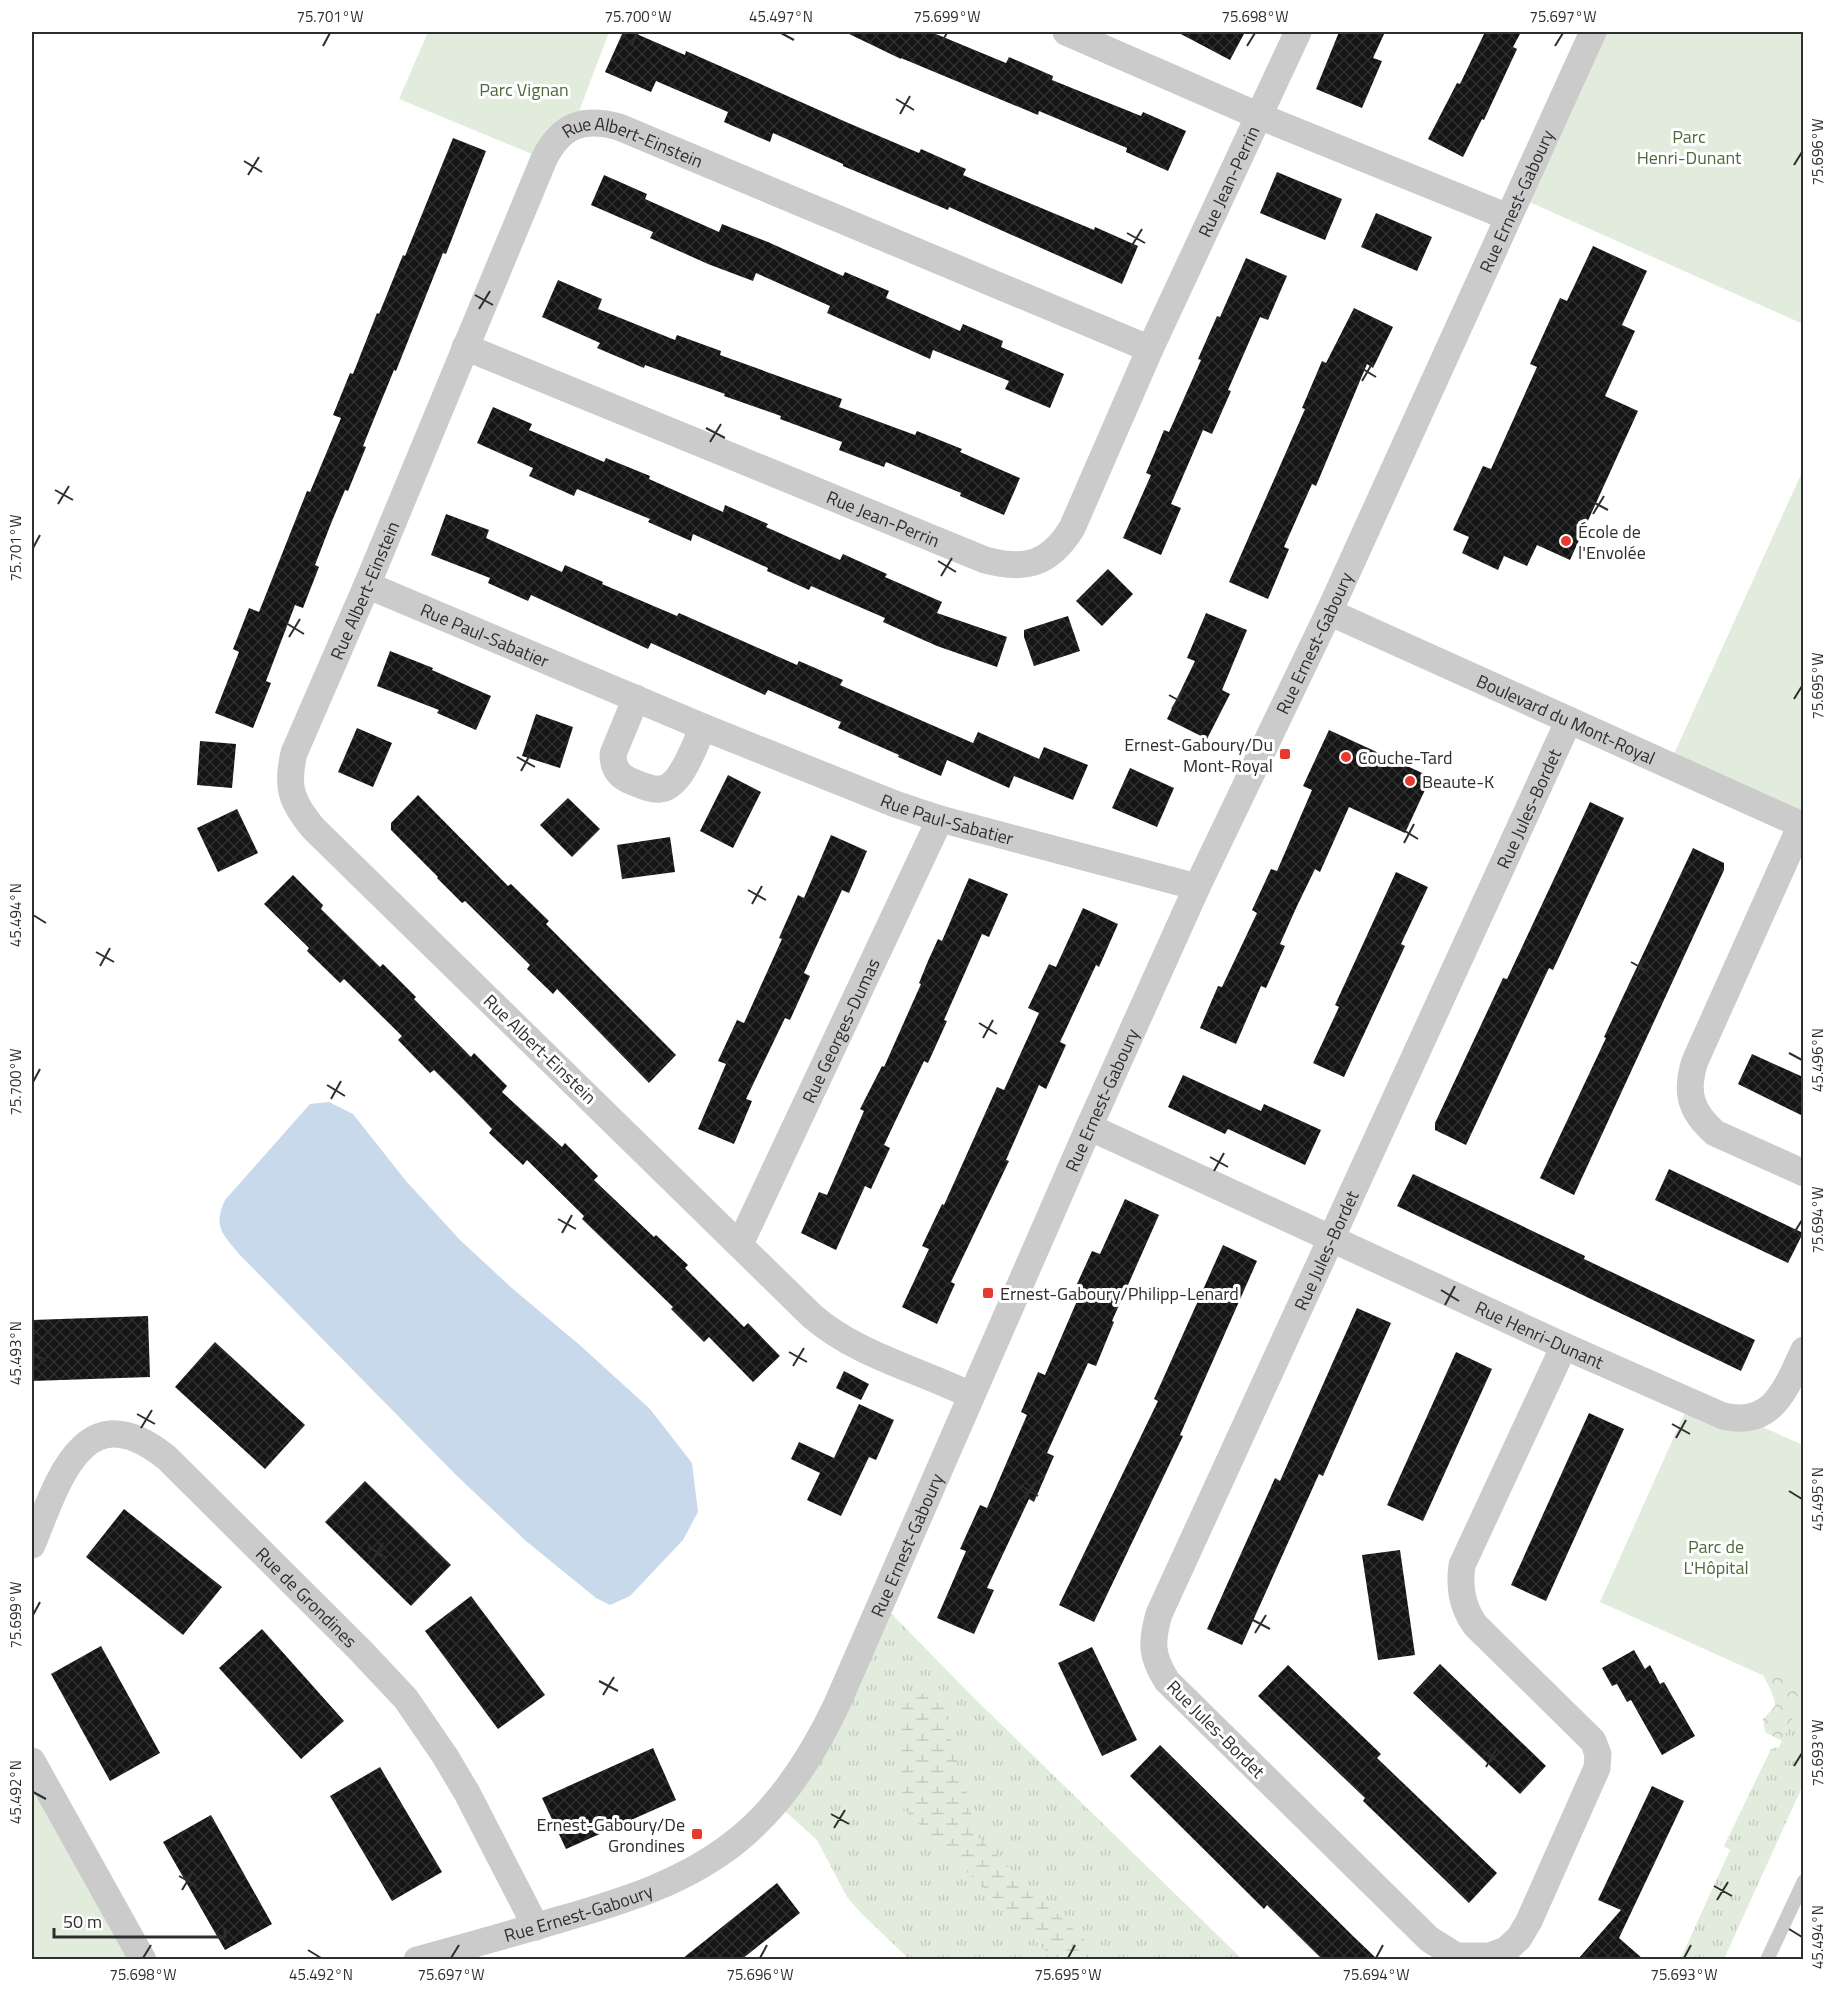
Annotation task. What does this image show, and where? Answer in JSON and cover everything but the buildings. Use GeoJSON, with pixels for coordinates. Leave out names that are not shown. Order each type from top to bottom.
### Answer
{"type":"FeatureCollection","features":[{"type":"Feature","properties":{"kind":"street","name":"Rue Jean-Perrin"},"geometry":{"type":"LineString","coordinates":[[1066,32],[1259,116],[1508,217]]}},
{"type":"Feature","properties":{"kind":"street","name":"Rue Jean-Perrin"},"geometry":{"type":"LineString","coordinates":[[465,347],[985,560],[1004,566],[1021,566],[1051,555],[1067,536],[1150,349],[1298,32]]}},
{"type":"Feature","properties":{"kind":"street","name":"Rue Ernest-Gaboury"},"geometry":{"type":"LineString","coordinates":[[417,1959],[625,1901],[685,1874],[739,1840],[776,1803],[793,1782],[824,1731],[970,1395],[1197,887],[1329,612],[1593,32]]}},
{"type":"Feature","properties":{"kind":"street","name":"Rue Albert-Einstein"},"geometry":{"type":"LineString","coordinates":[[970,1395],[937,1379],[850,1344],[828,1330],[313,828],[298,810],[289,782],[294,753],[552,144],[574,125],[590,122],[619,127],[1150,349]]}},
{"type":"Feature","properties":{"kind":"street","name":"Rue Paul-Sabatier"},"geometry":{"type":"LineString","coordinates":[[367,585],[703,727],[895,804],[940,819],[1197,887]]}},
{"type":"Feature","properties":{"kind":"street","name":"Boulevard du Mont-Royal"},"geometry":{"type":"LineString","coordinates":[[1329,612],[1802,825]]}},
{"type":"Feature","properties":{"kind":"street"},"geometry":{"type":"LineString","coordinates":[[636,698],[613,754],[613,764],[625,779],[648,788],[659,789],[675,783],[703,727]]}},
{"type":"Feature","properties":{"kind":"street","name":"Rue Jules-Bordet"},"geometry":{"type":"LineString","coordinates":[[1564,1346],[1462,1565],[1459,1583],[1462,1600],[1475,1625],[1593,1741],[1598,1754],[1598,1768],[1529,1921],[1519,1938],[1506,1950],[1491,1956],[1456,1956],[1429,1939],[1167,1682],[1158,1668],[1153,1651],[1153,1634],[1159,1614],[1569,720]]}},
{"type":"Feature","properties":{"kind":"street","name":"Rue Georges-Dumas"},"geometry":{"type":"LineString","coordinates":[[740,1244],[940,819]]}},
{"type":"Feature","properties":{"kind":"street"},"geometry":{"type":"LineString","coordinates":[[1802,825],[1695,1061],[1690,1077],[1689,1093],[1703,1123],[1714,1133],[1803,1173]]}},
{"type":"Feature","properties":{"kind":"street","name":"Rue Henri-Dunant"},"geometry":{"type":"LineString","coordinates":[[1089,1127],[1564,1346],[1735,1419],[1753,1417],[1772,1407],[1785,1389],[1803,1350]]}},
{"type":"Feature","properties":{"kind":"street","name":"Rue de Grondines"},"geometry":{"type":"LineString","coordinates":[[32,1545],[62,1474],[71,1458],[84,1445],[100,1437],[116,1435],[132,1437],[150,1444],[167,1458],[406,1699],[467,1793],[536,1927]]}},
{"type":"Feature","properties":{"kind":"street"},"geometry":{"type":"LineString","coordinates":[[32,1761],[143,1959]]}},
{"type":"Feature","properties":{"kind":"lane"},"geometry":{"type":"LineString","coordinates":[[1767,1959],[1803,1881]]}},
{"type":"Feature","properties":{"kind":"green space","name":"Parc Vignan"},"geometry":{"type":"Polygon","coordinates":[[[428,32],[609,32],[574,125],[544,159],[399,99],[428,32]]]}},
{"type":"Feature","properties":{"kind":"green space","name":"Parc Henri-Dunant"},"geometry":{"type":"Polygon","coordinates":[[[1593,32],[1803,32],[1803,324],[1518,197],[1593,32]]]}},
{"type":"Feature","properties":{"kind":"green space"},"geometry":{"type":"Polygon","coordinates":[[[1803,470],[1803,826],[1669,765],[1803,470]]]}},
{"type":"Feature","properties":{"kind":"green space","name":"Parc de L'Hôpital"},"geometry":{"type":"Polygon","coordinates":[[[1690,1401],[1742,1418],[1803,1445],[1803,1687],[1768,1671],[1762,1675],[1600,1602],[1690,1401]]]}},
{"type":"Feature","properties":{"kind":"green space"},"geometry":{"type":"Polygon","coordinates":[[[881,1603],[974,1698],[1242,1959],[909,1959],[861,1913],[847,1897],[817,1840],[776,1803],[881,1603]]]}},
{"type":"Feature","properties":{"kind":"green space"},"geometry":{"type":"Polygon","coordinates":[[[1759,1666],[1803,1670],[1803,1721],[1795,1713],[1782,1741],[1765,1732],[1763,1719],[1775,1706],[1775,1701],[1759,1666]]]}},
{"type":"Feature","properties":{"kind":"green space"},"geometry":{"type":"Polygon","coordinates":[[[940,1688],[953,1748],[978,1837],[1104,1959],[1054,1959],[902,1807],[902,1700],[940,1688]]]}},
{"type":"Feature","properties":{"kind":"green space"},"geometry":{"type":"Polygon","coordinates":[[[1803,1695],[1803,1785],[1724,1959],[1680,1960],[1730,1850],[1724,1846],[1771,1749],[1779,1747],[1803,1695]]]}},
{"type":"Feature","properties":{"kind":"green space"},"geometry":{"type":"Polygon","coordinates":[[[32,1761],[143,1959],[32,1959],[32,1761]]]}},
{"type":"Feature","properties":{"kind":"water"},"geometry":{"type":"Polygon","coordinates":[[[329,1102],[353,1114],[406,1181],[460,1240],[650,1409],[692,1463],[698,1512],[683,1540],[630,1596],[610,1605],[596,1598],[526,1541],[456,1475],[239,1254],[224,1235],[220,1217],[225,1200],[310,1104],[329,1102]]]}},
{"type":"Feature","properties":{"kind":"place","name":"École de l'Envolée"},"geometry":{"type":"Point","coordinates":[1566,541]}},
{"type":"Feature","properties":{"kind":"place","name":"Ernest-Gaboury/Du Mont-Royal"},"geometry":{"type":"Point","coordinates":[1285,754]}},
{"type":"Feature","properties":{"kind":"place","name":"Couche-Tard"},"geometry":{"type":"Point","coordinates":[1346,757]}},
{"type":"Feature","properties":{"kind":"place","name":"Beaute-K"},"geometry":{"type":"Point","coordinates":[1410,781]}},
{"type":"Feature","properties":{"kind":"place","name":"Ernest-Gaboury/Philipp-Lenard"},"geometry":{"type":"Point","coordinates":[988,1293]}},
{"type":"Feature","properties":{"kind":"place","name":"Ernest-Gaboury/De Grondines"},"geometry":{"type":"Point","coordinates":[697,1834]}}]}
